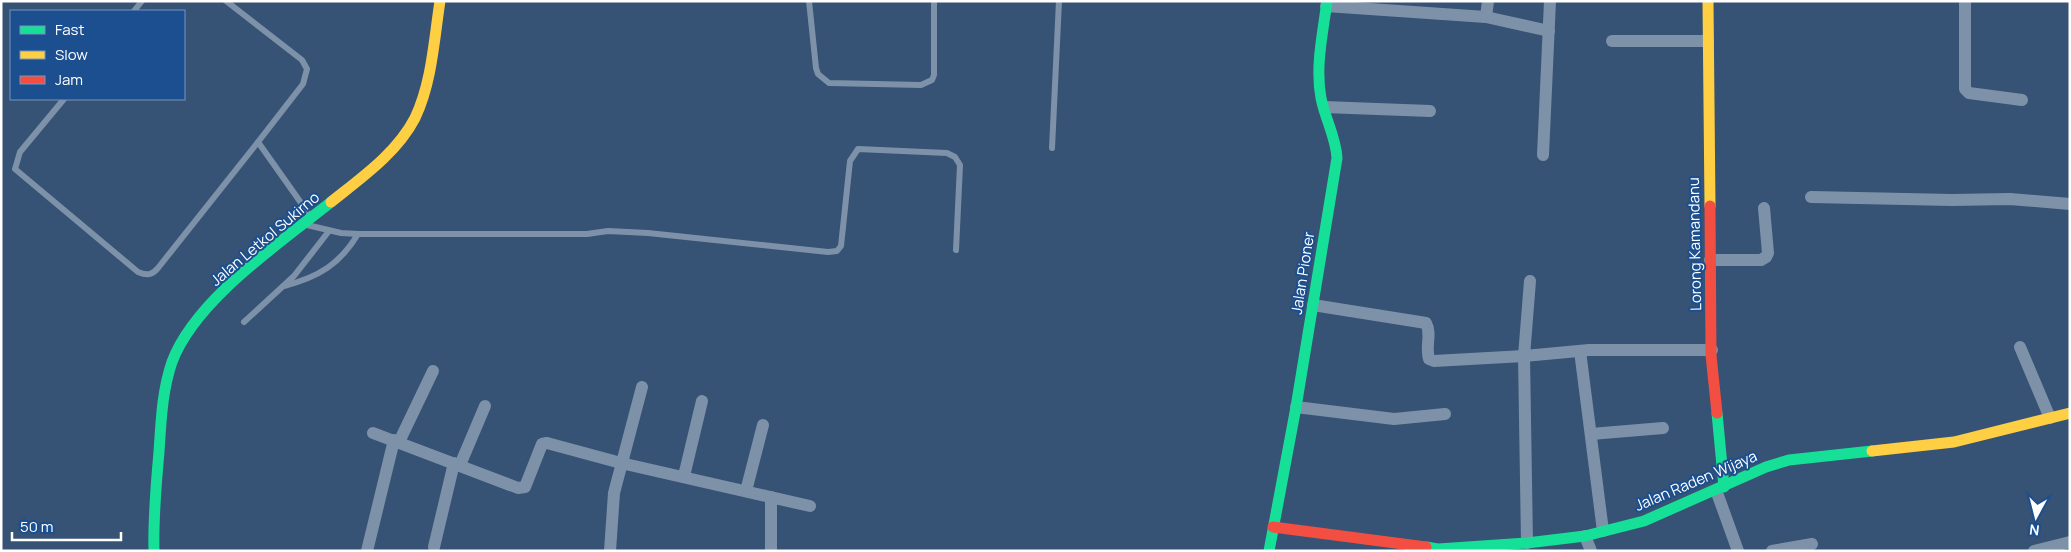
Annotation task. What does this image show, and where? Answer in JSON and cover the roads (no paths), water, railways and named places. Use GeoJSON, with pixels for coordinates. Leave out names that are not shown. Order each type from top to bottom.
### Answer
{"type":"FeatureCollection","features":[{"type":"Feature","properties":{"kind":"street","name":"Jalan Letkol Sukirno"},"geometry":{"type":"LineString","coordinates":[[154,551],[153,512],[162,420],[167,380],[173,360],[198,320],[223,294],[364,176],[384,156],[413,120],[424,93],[440,1]]}},
{"type":"Feature","properties":{"kind":"street"},"geometry":{"type":"LineString","coordinates":[[1486,17],[1488,1]]}},
{"type":"Feature","properties":{"kind":"street"},"geometry":{"type":"LineString","coordinates":[[1543,155],[1550,1]]}},
{"type":"Feature","properties":{"kind":"street","name":"Lorong Kamandanu"},"geometry":{"type":"LineString","coordinates":[[1708,1],[1712,350],[1720,488]]}},
{"type":"Feature","properties":{"kind":"street"},"geometry":{"type":"LineString","coordinates":[[1965,1],[1965,89],[1969,93],[2022,100]]}},
{"type":"Feature","properties":{"kind":"street"},"geometry":{"type":"LineString","coordinates":[[1326,4],[1486,17],[1549,31]]}},
{"type":"Feature","properties":{"kind":"street","name":"Jalan Pioner"},"geometry":{"type":"LineString","coordinates":[[1269,551],[1296,407],[1337,158],[1336,143],[1324,107],[1320,75],[1326,4]]}},
{"type":"Feature","properties":{"kind":"street"},"geometry":{"type":"LineString","coordinates":[[1612,41],[1708,41]]}},
{"type":"Feature","properties":{"kind":"street"},"geometry":{"type":"LineString","coordinates":[[1324,107],[1430,110]]}},
{"type":"Feature","properties":{"kind":"street"},"geometry":{"type":"LineString","coordinates":[[1811,197],[1952,200],[2010,199],[2070,204]]}},
{"type":"Feature","properties":{"kind":"street"},"geometry":{"type":"LineString","coordinates":[[1710,260],[1761,260],[1766,257],[1768,253],[1764,208]]}},
{"type":"Feature","properties":{"kind":"street"},"geometry":{"type":"LineString","coordinates":[[1527,544],[1524,356],[1530,281]]}},
{"type":"Feature","properties":{"kind":"street"},"geometry":{"type":"LineString","coordinates":[[1313,305],[1426,323],[1428,328],[1429,359],[1434,361],[1524,356],[1580,350],[1712,350]]}},
{"type":"Feature","properties":{"kind":"street"},"geometry":{"type":"LineString","coordinates":[[2020,347],[2050,418]]}},
{"type":"Feature","properties":{"kind":"street"},"geometry":{"type":"LineString","coordinates":[[1580,350],[1603,531]]}},
{"type":"Feature","properties":{"kind":"street"},"geometry":{"type":"LineString","coordinates":[[367,551],[397,441],[433,372]]}},
{"type":"Feature","properties":{"kind":"street"},"geometry":{"type":"LineString","coordinates":[[610,551],[614,493],[642,387]]}},
{"type":"Feature","properties":{"kind":"street"},"geometry":{"type":"LineString","coordinates":[[684,476],[702,401]]}},
{"type":"Feature","properties":{"kind":"street"},"geometry":{"type":"LineString","coordinates":[[434,548],[457,464],[485,406]]}},
{"type":"Feature","properties":{"kind":"street"},"geometry":{"type":"LineString","coordinates":[[1296,407],[1394,419],[1445,414]]}},
{"type":"Feature","properties":{"kind":"street","name":"Jalan Raden Wijaya"},"geometry":{"type":"LineString","coordinates":[[1273,527],[1438,550],[1527,544],[1585,536],[1655,517],[1766,467],[1789,460],[1954,442],[2050,418],[2069,416]]}},
{"type":"Feature","properties":{"kind":"street"},"geometry":{"type":"LineString","coordinates":[[746,491],[763,425]]}},
{"type":"Feature","properties":{"kind":"street"},"geometry":{"type":"LineString","coordinates":[[1591,434],[1662,428]]}},
{"type":"Feature","properties":{"kind":"street"},"geometry":{"type":"LineString","coordinates":[[373,432],[518,488],[525,487],[542,444],[547,443],[621,463],[810,506]]}},
{"type":"Feature","properties":{"kind":"street"},"geometry":{"type":"LineString","coordinates":[[1720,488],[1738,551]]}},
{"type":"Feature","properties":{"kind":"street"},"geometry":{"type":"LineString","coordinates":[[770,551],[771,497]]}},
{"type":"Feature","properties":{"kind":"street"},"geometry":{"type":"LineString","coordinates":[[1585,536],[1591,551]]}},
{"type":"Feature","properties":{"kind":"street"},"geometry":{"type":"LineString","coordinates":[[2034,551],[2070,542]]}},
{"type":"Feature","properties":{"kind":"street"},"geometry":{"type":"LineString","coordinates":[[1772,551],[1812,544]]}},
{"type":"Feature","properties":{"kind":"lane"},"geometry":{"type":"LineString","coordinates":[[63,100],[20,152],[15,169],[138,272],[145,275],[153,273],[304,84],[307,69],[302,60],[226,1]]}},
{"type":"Feature","properties":{"kind":"lane"},"geometry":{"type":"LineString","coordinates":[[809,1],[816,68],[822,78],[829,83],[921,85],[932,80],[934,74],[934,1]]}},
{"type":"Feature","properties":{"kind":"lane"},"geometry":{"type":"LineString","coordinates":[[1052,148],[1059,1]]}},
{"type":"Feature","properties":{"kind":"lane"},"geometry":{"type":"LineString","coordinates":[[258,142],[308,221],[329,231],[358,234],[587,234],[608,231],[648,233],[828,252],[837,251],[841,246],[850,161],[858,149],[948,153],[955,157],[960,165],[956,250]]}},
{"type":"Feature","properties":{"kind":"lane"},"geometry":{"type":"LineString","coordinates":[[244,322],[294,276],[329,231]]}},
{"type":"Feature","properties":{"kind":"lane"},"geometry":{"type":"LineString","coordinates":[[283,286],[299,282],[342,258],[358,234]]}}]}
